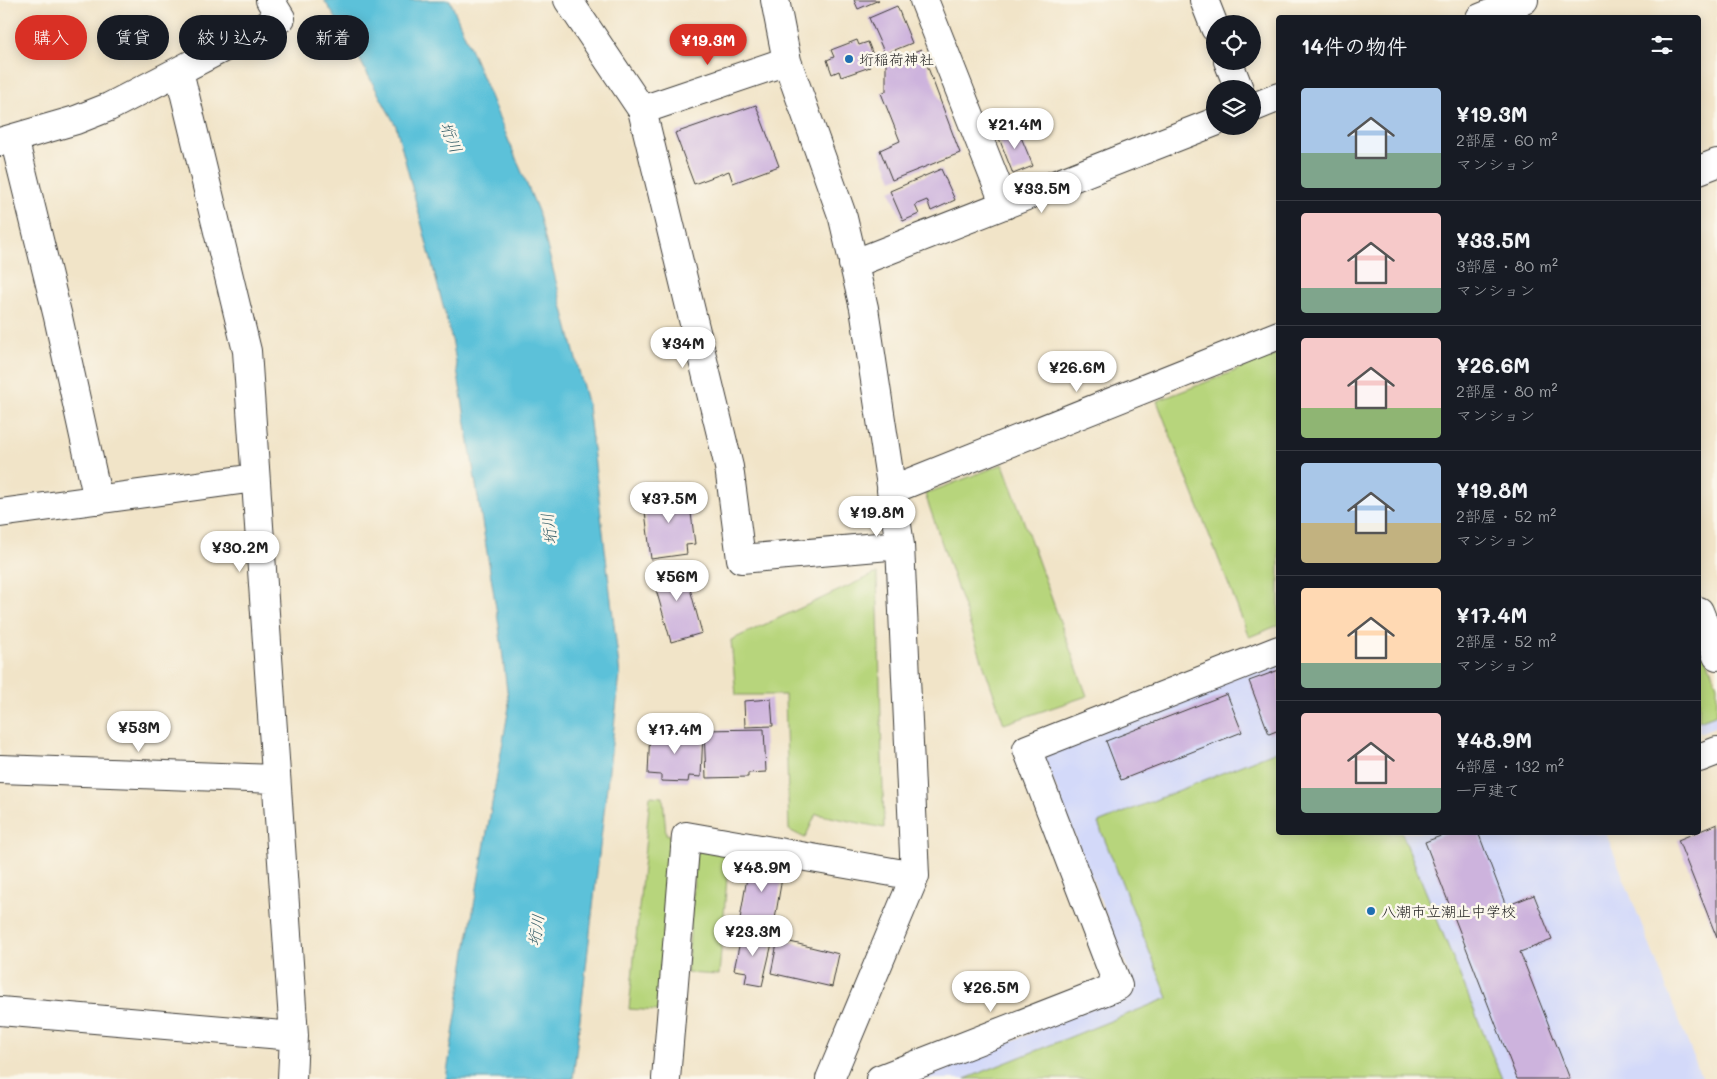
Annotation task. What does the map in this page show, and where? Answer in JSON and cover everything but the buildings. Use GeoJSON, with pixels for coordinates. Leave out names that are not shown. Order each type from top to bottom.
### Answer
{"type":"FeatureCollection","features":[{"type":"Feature","properties":{"kind":"street"},"geometry":{"type":"LineString","coordinates":[[98,500],[58,317],[7,140],[76,120],[109,107],[281,18],[270,0]]}},
{"type":"Feature","properties":{"kind":"street"},"geometry":{"type":"LineString","coordinates":[[568,0],[642,110],[728,466],[741,559],[900,545]]}},
{"type":"Feature","properties":{"kind":"street"},"geometry":{"type":"LineString","coordinates":[[775,0],[787,62],[843,218],[864,308],[900,545],[915,876],[830,1079]]}},
{"type":"Feature","properties":{"kind":"street"},"geometry":{"type":"LineString","coordinates":[[924,0],[1005,205]]}},
{"type":"Feature","properties":{"kind":"street"},"geometry":{"type":"LineString","coordinates":[[1204,0],[1210,15]]}},
{"type":"Feature","properties":{"kind":"street"},"geometry":{"type":"LineString","coordinates":[[1487,15],[1524,0]]}},
{"type":"Feature","properties":{"kind":"street"},"geometry":{"type":"LineString","coordinates":[[642,110],[787,62]]}},
{"type":"Feature","properties":{"kind":"street"},"geometry":{"type":"LineString","coordinates":[[179,71],[247,351],[294,1036],[292,1079]]}},
{"type":"Feature","properties":{"kind":"street"},"geometry":{"type":"LineString","coordinates":[[1261,104],[1276,98]]}},
{"type":"Feature","properties":{"kind":"street"},"geometry":{"type":"LineString","coordinates":[[853,264],[1206,126]]}},
{"type":"Feature","properties":{"kind":"street"},"geometry":{"type":"LineString","coordinates":[[1701,169],[1717,163]]}},
{"type":"Feature","properties":{"kind":"street"},"geometry":{"type":"LineString","coordinates":[[891,490],[1276,336]]}},
{"type":"Feature","properties":{"kind":"street"},"geometry":{"type":"LineString","coordinates":[[0,513],[255,478]]}},
{"type":"Feature","properties":{"kind":"street"},"geometry":{"type":"LineString","coordinates":[[1701,616],[1717,656]]}},
{"type":"Feature","properties":{"kind":"street"},"geometry":{"type":"LineString","coordinates":[[880,1079],[1118,986],[1027,750],[1276,651]]}},
{"type":"Feature","properties":{"kind":"street"},"geometry":{"type":"LineString","coordinates":[[1701,757],[1717,751]]}},
{"type":"Feature","properties":{"kind":"street"},"geometry":{"type":"LineString","coordinates":[[0,769],[276,778]]}},
{"type":"Feature","properties":{"kind":"street"},"geometry":{"type":"LineString","coordinates":[[666,1079],[686,826],[915,876]]}},
{"type":"Feature","properties":{"kind":"street"},"geometry":{"type":"LineString","coordinates":[[0,1011],[294,1036]]}},
{"type":"Feature","properties":{"kind":"shaded area"},"geometry":{"type":"Polygon","coordinates":[[[1701,649],[1717,690],[1717,726],[1701,732],[1701,649]]]}},
{"type":"Feature","properties":{"kind":"shaded area","name":"八潮市立潮止中学校"},"geometry":{"type":"Polygon","coordinates":[[[1276,661],[1276,835],[1607,835],[1702,1079],[920,1079],[1136,990],[1045,760],[1050,749],[1276,661]]]}},
{"type":"Feature","properties":{"kind":"green space"},"geometry":{"type":"Polygon","coordinates":[[[1276,355],[1276,626],[1249,637],[1157,401],[1276,355]]]}},
{"type":"Feature","properties":{"kind":"green space"},"geometry":{"type":"Polygon","coordinates":[[[1003,464],[1087,696],[1004,724],[925,494],[1003,464]]]}},
{"type":"Feature","properties":{"kind":"green space"},"geometry":{"type":"Polygon","coordinates":[[[877,573],[884,828],[816,814],[805,838],[789,830],[785,695],[736,695],[731,640],[877,573]]]}},
{"type":"Feature","properties":{"kind":"green space"},"geometry":{"type":"Polygon","coordinates":[[[1701,644],[1717,685],[1717,714],[1701,720],[1701,644]]]}},
{"type":"Feature","properties":{"kind":"green space"},"geometry":{"type":"Polygon","coordinates":[[[1276,751],[1276,835],[1403,835],[1502,1079],[965,1079],[1168,998],[1098,823],[1276,751]]]}},
{"type":"Feature","properties":{"kind":"green space"},"geometry":{"type":"Polygon","coordinates":[[[650,796],[663,797],[666,834],[670,835],[658,1011],[629,1009],[650,796]]]}},
{"type":"Feature","properties":{"kind":"green space"},"geometry":{"type":"Polygon","coordinates":[[[696,851],[729,854],[719,975],[687,973],[696,851]]]}},
{"type":"Feature","properties":{"kind":"water","name":"垳川"},"geometry":{"type":"Polygon","coordinates":[[[324,0],[450,0],[538,211],[588,406],[620,675],[573,1079],[446,1079],[467,945],[509,707],[499,626],[453,344],[396,126],[360,60],[369,60],[369,15],[334,15],[324,0]]]}},
{"type":"Feature","properties":{"kind":"place","name":"垳稲荷神社"},"geometry":{"type":"Point","coordinates":[849,59]}},
{"type":"Feature","properties":{"kind":"place","name":"八潮市立潮止中学校"},"geometry":{"type":"Point","coordinates":[1371,911]}}]}
